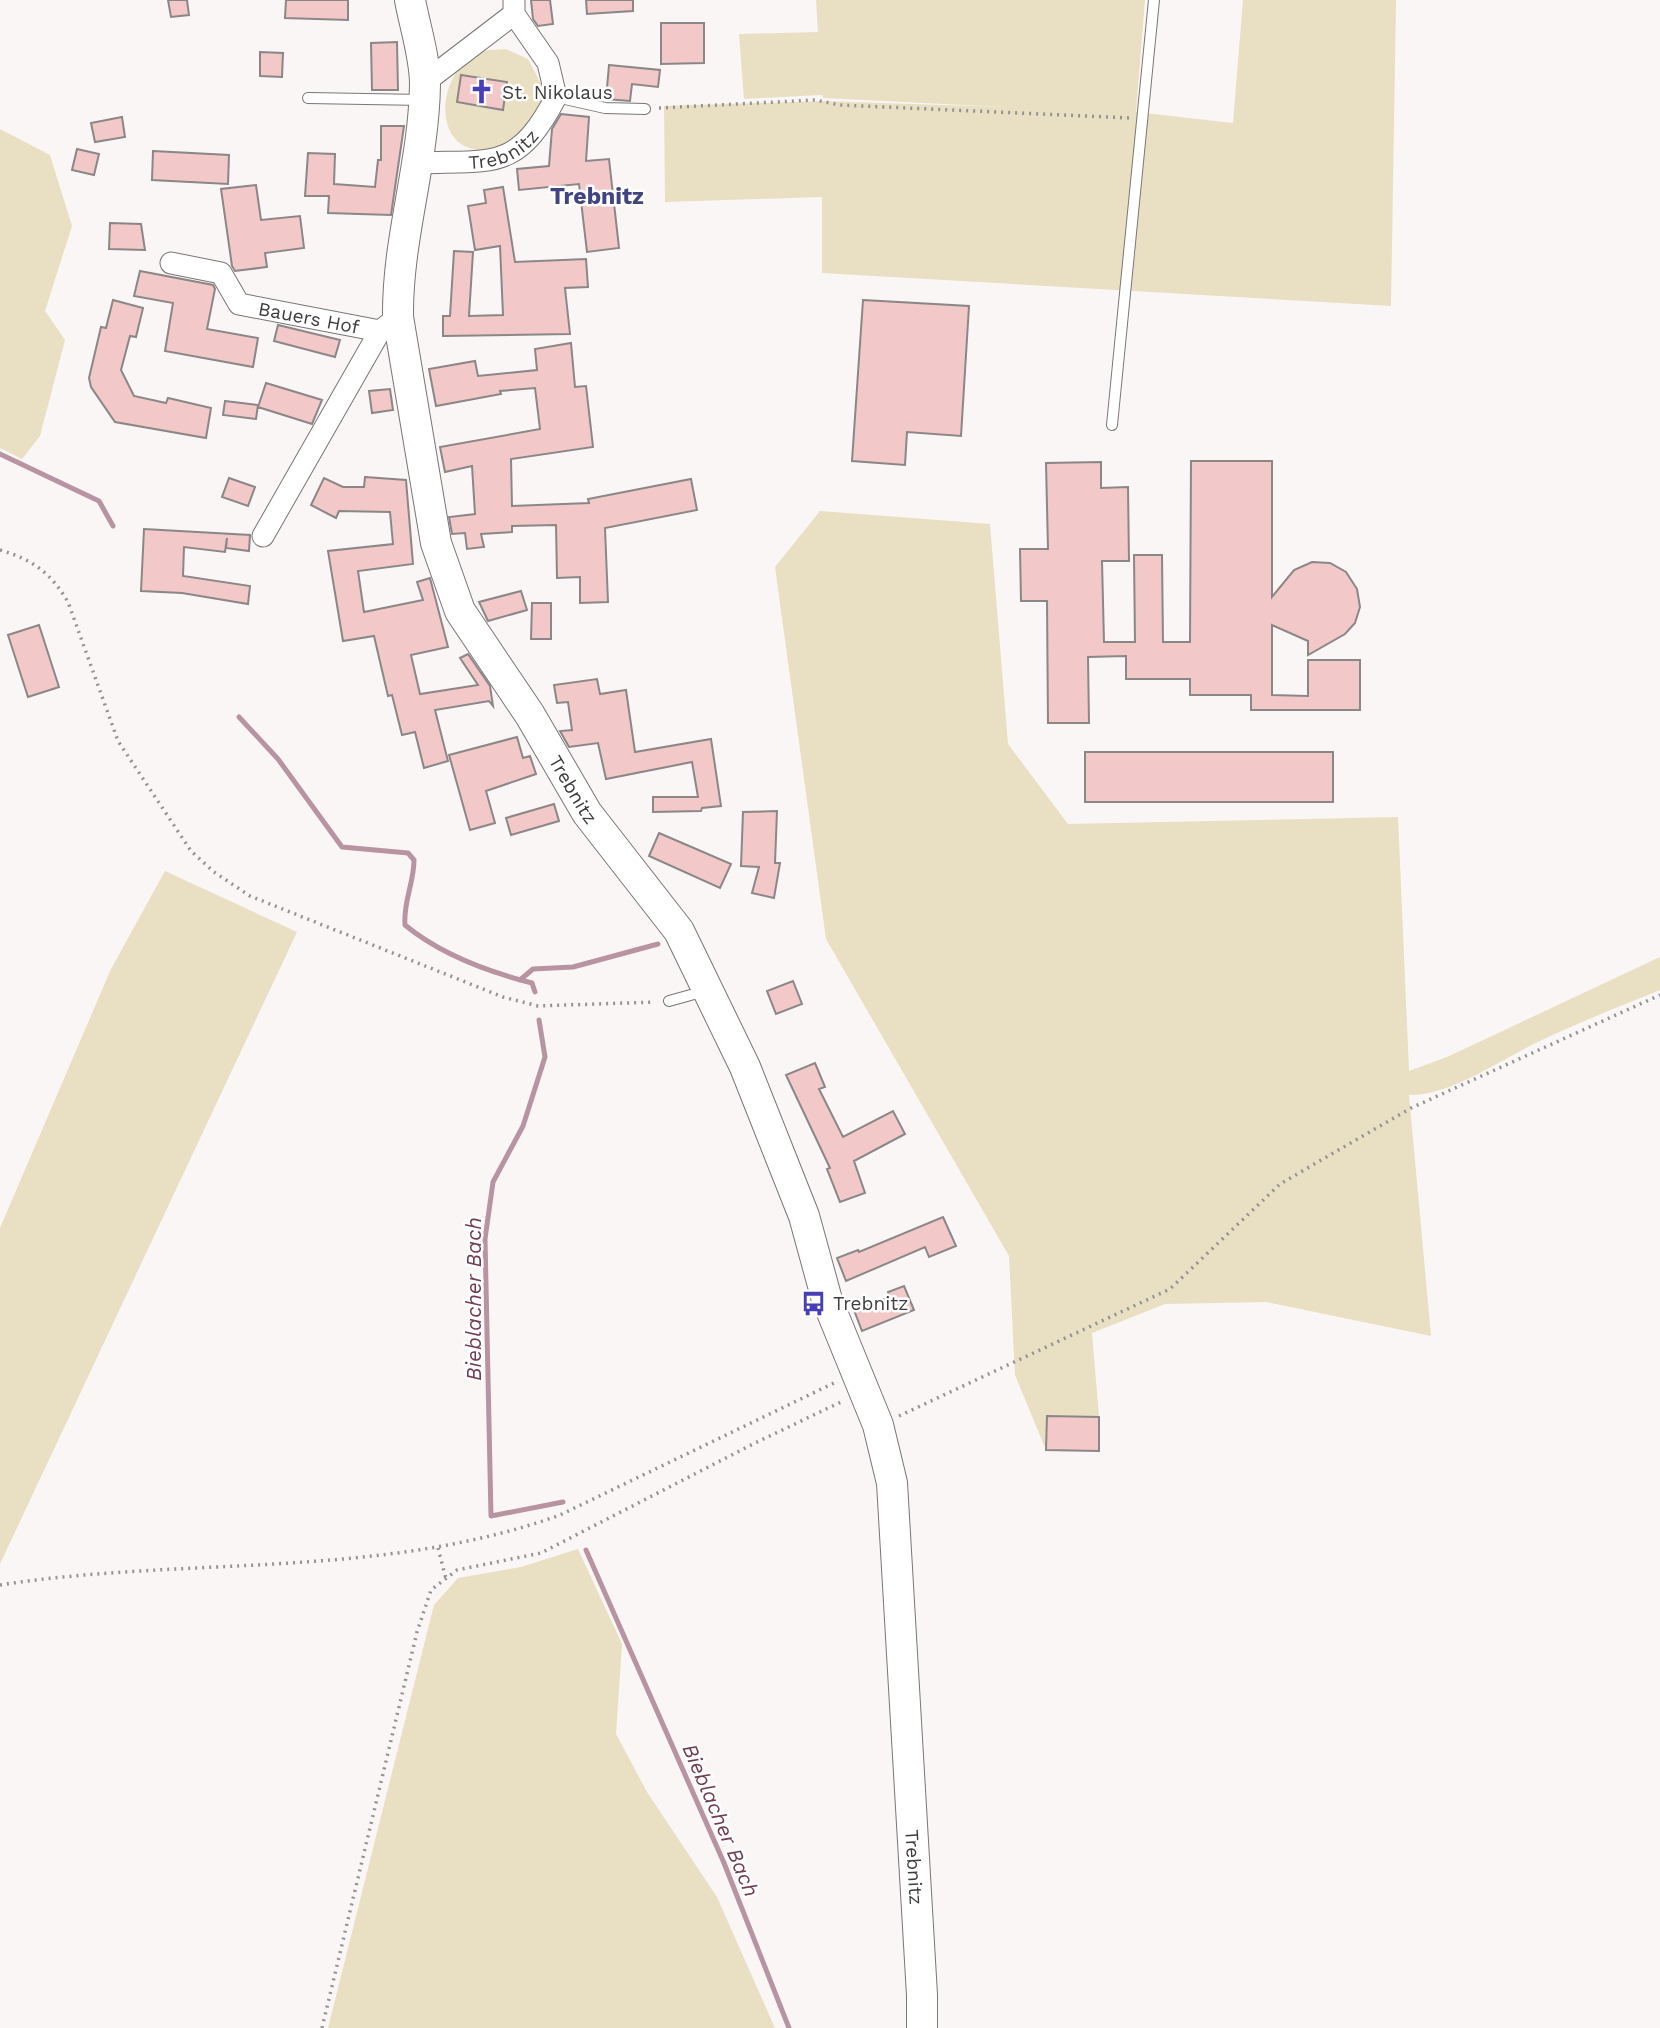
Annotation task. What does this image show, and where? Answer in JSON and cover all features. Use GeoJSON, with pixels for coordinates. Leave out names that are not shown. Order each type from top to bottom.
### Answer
{"type":"FeatureCollection","features":[{"type":"Feature","properties":{"kind":"street"},"geometry":{"type":"LineString","coordinates":[[410,0],[424,91]]}},
{"type":"Feature","properties":{"kind":"street"},"geometry":{"type":"LineString","coordinates":[[424,91],[514,7],[548,63],[556,97]]}},
{"type":"Feature","properties":{"kind":"street","name":"Trebnitz"},"geometry":{"type":"LineString","coordinates":[[424,91],[417,163],[398,289],[389,324],[436,543],[460,611],[530,715],[587,813],[679,931],[745,1067],[804,1216],[827,1300],[878,1425],[892,1483],[922,1981],[922,2028]]}},
{"type":"Feature","properties":{"kind":"street","name":"Trebnitz"},"geometry":{"type":"LineString","coordinates":[[417,163],[493,160],[522,148],[541,126],[556,97]]}},
{"type":"Feature","properties":{"kind":"street","name":"Bauers Hof"},"geometry":{"type":"LineString","coordinates":[[171,263],[222,273],[239,304],[389,324]]}},
{"type":"Feature","properties":{"kind":"street"},"geometry":{"type":"LineString","coordinates":[[263,536],[389,324]]}},
{"type":"Feature","properties":{"kind":"lane"},"geometry":{"type":"LineString","coordinates":[[1112,425],[1154,0]]}},
{"type":"Feature","properties":{"kind":"lane"},"geometry":{"type":"LineString","coordinates":[[307,98],[424,91]]}},
{"type":"Feature","properties":{"kind":"lane"},"geometry":{"type":"LineString","coordinates":[[556,97],[605,108],[645,109]]}},
{"type":"Feature","properties":{"kind":"lane"},"geometry":{"type":"LineString","coordinates":[[669,1001],[708,990]]}},
{"type":"Feature","properties":{"kind":"path"},"geometry":{"type":"LineString","coordinates":[[645,109],[815,100],[840,105],[1142,118]]}},
{"type":"Feature","properties":{"kind":"path"},"geometry":{"type":"LineString","coordinates":[[0,550],[28,558],[57,583],[68,602],[118,741],[191,851],[214,872],[250,895],[286,912],[502,997],[538,1006],[669,1001]]}},
{"type":"Feature","properties":{"kind":"path"},"geometry":{"type":"LineString","coordinates":[[878,1425],[1147,1302],[1170,1289],[1280,1184],[1411,1108],[1660,995]]}},
{"type":"Feature","properties":{"kind":"path"},"geometry":{"type":"LineString","coordinates":[[0,1585],[103,1571],[359,1559],[438,1548],[524,1528],[560,1516],[816,1392]]}},
{"type":"Feature","properties":{"kind":"path"},"geometry":{"type":"LineString","coordinates":[[322,2028],[424,1607],[432,1590],[457,1570],[541,1553],[755,1443],[864,1392]]}},
{"type":"Feature","properties":{"kind":"path"},"geometry":{"type":"LineString","coordinates":[[438,1548],[446,1579]]}},
{"type":"Feature","properties":{"kind":"shaded area"},"geometry":{"type":"Polygon","coordinates":[[[816,0],[1145,0],[1136,112],[1233,123],[1243,0],[1396,0],[1391,306],[822,273],[822,197],[665,202],[664,106],[823,101],[1002,107],[823,98],[822,95],[744,99],[739,34],[818,32],[816,0]]]}},
{"type":"Feature","properties":{"kind":"shaded area"},"geometry":{"type":"Polygon","coordinates":[[[506,49],[528,59],[541,84],[542,105],[514,144],[487,150],[468,147],[455,138],[447,124],[445,107],[448,89],[456,73],[468,59],[484,51],[506,49]]]}},
{"type":"Feature","properties":{"kind":"shaded area"},"geometry":{"type":"Polygon","coordinates":[[[0,129],[50,155],[72,226],[45,311],[65,340],[40,436],[22,459],[0,448],[0,129]]]}},
{"type":"Feature","properties":{"kind":"shaded area"},"geometry":{"type":"Polygon","coordinates":[[[820,511],[990,524],[1008,744],[1068,824],[1398,817],[1409,1071],[1447,1057],[1660,957],[1660,990],[1556,1033],[1459,1083],[1425,1094],[1409,1095],[1431,1336],[1266,1302],[1165,1304],[1092,1333],[1099,1417],[1047,1416],[1046,1450],[1015,1375],[1009,1256],[826,939],[775,567],[820,511]]]}},
{"type":"Feature","properties":{"kind":"shaded area"},"geometry":{"type":"Polygon","coordinates":[[[165,871],[297,932],[0,1564],[0,1228],[111,969],[165,871]]]}},
{"type":"Feature","properties":{"kind":"shaded area"},"geometry":{"type":"Polygon","coordinates":[[[578,1549],[622,1644],[616,1734],[647,1792],[717,1897],[775,2028],[328,2028],[434,1605],[458,1578],[521,1567],[578,1549]]]}},
{"type":"Feature","properties":{"kind":"building"},"geometry":{"type":"Polygon","coordinates":[[[168,0],[187,0],[189,15],[171,17],[168,0]]]}},
{"type":"Feature","properties":{"kind":"building"},"geometry":{"type":"Polygon","coordinates":[[[286,0],[348,0],[348,20],[285,18],[286,0]]]}},
{"type":"Feature","properties":{"kind":"building"},"geometry":{"type":"Polygon","coordinates":[[[531,0],[550,0],[553,24],[538,26],[533,19],[531,0]]]}},
{"type":"Feature","properties":{"kind":"building"},"geometry":{"type":"Polygon","coordinates":[[[586,0],[633,0],[633,11],[587,14],[586,0]]]}},
{"type":"Feature","properties":{"kind":"building"},"geometry":{"type":"Polygon","coordinates":[[[661,23],[704,23],[704,63],[661,64],[661,23]]]}},
{"type":"Feature","properties":{"kind":"building"},"geometry":{"type":"Polygon","coordinates":[[[397,42],[398,90],[372,90],[371,43],[397,42]]]}},
{"type":"Feature","properties":{"kind":"building"},"geometry":{"type":"Polygon","coordinates":[[[260,52],[283,53],[282,77],[260,76],[260,52]]]}},
{"type":"Feature","properties":{"kind":"building"},"geometry":{"type":"Polygon","coordinates":[[[609,65],[660,70],[658,87],[632,84],[630,101],[606,99],[609,65]]]}},
{"type":"Feature","properties":{"kind":"building","name":"St. Nikolaus"},"geometry":{"type":"Polygon","coordinates":[[[461,75],[507,82],[503,110],[457,102],[461,75]]]}},
{"type":"Feature","properties":{"kind":"building"},"geometry":{"type":"Polygon","coordinates":[[[561,114],[589,117],[586,161],[609,159],[619,248],[587,252],[579,184],[519,190],[517,169],[549,166],[552,129],[561,114]]]}},
{"type":"Feature","properties":{"kind":"building"},"geometry":{"type":"Polygon","coordinates":[[[122,117],[125,137],[95,142],[91,123],[122,117]]]}},
{"type":"Feature","properties":{"kind":"building"},"geometry":{"type":"Polygon","coordinates":[[[381,126],[404,126],[391,215],[328,213],[329,196],[305,196],[308,153],[335,154],[334,184],[375,187],[378,160],[381,160],[381,126]]]}},
{"type":"Feature","properties":{"kind":"building"},"geometry":{"type":"Polygon","coordinates":[[[77,149],[99,154],[94,175],[72,170],[77,149]]]}},
{"type":"Feature","properties":{"kind":"building"},"geometry":{"type":"Polygon","coordinates":[[[153,151],[229,155],[228,184],[152,180],[153,151]]]}},
{"type":"Feature","properties":{"kind":"building"},"geometry":{"type":"Polygon","coordinates":[[[256,185],[261,220],[300,216],[304,248],[265,253],[267,267],[235,271],[232,266],[221,189],[256,185]]]}},
{"type":"Feature","properties":{"kind":"building"},"geometry":{"type":"Polygon","coordinates":[[[503,187],[515,262],[586,259],[588,287],[565,288],[570,334],[443,336],[443,316],[450,316],[454,251],[473,252],[469,316],[503,315],[500,246],[475,250],[468,206],[486,203],[484,190],[503,187]]]}},
{"type":"Feature","properties":{"kind":"building"},"geometry":{"type":"Polygon","coordinates":[[[110,223],[141,224],[145,250],[109,249],[110,223]]]}},
{"type":"Feature","properties":{"kind":"building"},"geometry":{"type":"Polygon","coordinates":[[[140,271],[213,285],[215,289],[207,329],[258,338],[253,367],[165,351],[173,303],[134,296],[140,271]]]}},
{"type":"Feature","properties":{"kind":"building"},"geometry":{"type":"Polygon","coordinates":[[[113,300],[143,308],[136,337],[130,336],[121,370],[134,396],[166,403],[168,398],[211,408],[206,438],[115,422],[91,387],[89,378],[101,327],[106,328],[113,300]]]}},
{"type":"Feature","properties":{"kind":"building"},"geometry":{"type":"Polygon","coordinates":[[[863,300],[969,306],[961,436],[907,432],[905,465],[852,461],[863,300]]]}},
{"type":"Feature","properties":{"kind":"building"},"geometry":{"type":"Polygon","coordinates":[[[278,325],[340,340],[335,357],[274,341],[278,325]]]}},
{"type":"Feature","properties":{"kind":"building"},"geometry":{"type":"Polygon","coordinates":[[[571,343],[575,387],[586,386],[593,447],[511,459],[512,506],[589,503],[588,499],[691,479],[697,510],[605,528],[608,602],[580,603],[580,577],[557,578],[556,525],[512,526],[512,532],[481,534],[484,547],[467,549],[465,533],[452,534],[449,517],[475,514],[472,466],[445,472],[440,447],[540,429],[535,388],[500,391],[501,394],[436,406],[429,369],[475,361],[478,376],[537,370],[535,349],[571,343]]]}},
{"type":"Feature","properties":{"kind":"building"},"geometry":{"type":"Polygon","coordinates":[[[266,383],[322,400],[312,424],[258,407],[266,383]]]}},
{"type":"Feature","properties":{"kind":"building"},"geometry":{"type":"Polygon","coordinates":[[[390,389],[393,410],[372,413],[369,391],[390,389]]]}},
{"type":"Feature","properties":{"kind":"building"},"geometry":{"type":"Polygon","coordinates":[[[225,401],[258,405],[256,419],[223,415],[225,401]]]}},
{"type":"Feature","properties":{"kind":"building"},"geometry":{"type":"Polygon","coordinates":[[[1191,461],[1272,461],[1272,597],[1294,570],[1312,562],[1330,563],[1346,572],[1357,589],[1360,607],[1355,623],[1345,634],[1308,655],[1308,641],[1272,625],[1272,695],[1308,696],[1308,660],[1360,660],[1360,710],[1251,710],[1251,695],[1190,695],[1190,679],[1126,679],[1126,656],[1088,657],[1089,723],[1048,723],[1047,601],[1021,601],[1020,549],[1048,549],[1046,463],[1101,462],[1101,488],[1128,487],[1129,561],[1102,561],[1104,642],[1135,642],[1134,555],[1162,555],[1163,642],[1190,642],[1191,461]]]}},
{"type":"Feature","properties":{"kind":"building"},"geometry":{"type":"Polygon","coordinates":[[[365,477],[406,480],[413,564],[358,571],[364,612],[423,600],[417,582],[430,578],[448,647],[411,655],[420,694],[478,685],[460,658],[468,654],[490,686],[493,706],[489,701],[435,710],[448,761],[424,768],[415,732],[402,735],[392,695],[388,696],[374,636],[343,641],[328,551],[393,544],[390,512],[339,511],[336,518],[311,505],[324,478],[343,487],[364,487],[365,477]]]}},
{"type":"Feature","properties":{"kind":"building"},"geometry":{"type":"Polygon","coordinates":[[[229,478],[255,487],[248,506],[222,497],[229,478]]]}},
{"type":"Feature","properties":{"kind":"building"},"geometry":{"type":"Polygon","coordinates":[[[144,529],[250,535],[249,551],[226,548],[227,538],[225,552],[184,547],[183,576],[250,586],[248,604],[182,593],[141,591],[144,529]]]}},
{"type":"Feature","properties":{"kind":"building"},"geometry":{"type":"Polygon","coordinates":[[[521,591],[527,610],[488,621],[479,602],[521,591]]]}},
{"type":"Feature","properties":{"kind":"building"},"geometry":{"type":"Polygon","coordinates":[[[532,603],[551,603],[551,639],[531,639],[532,603]]]}},
{"type":"Feature","properties":{"kind":"building"},"geometry":{"type":"Polygon","coordinates":[[[39,625],[59,687],[28,697],[8,635],[39,625]]]}},
{"type":"Feature","properties":{"kind":"building"},"geometry":{"type":"Polygon","coordinates":[[[597,679],[600,694],[626,690],[635,752],[711,739],[721,806],[702,808],[701,811],[653,812],[653,797],[698,797],[692,762],[606,779],[598,743],[569,747],[560,731],[572,730],[568,702],[557,703],[554,685],[597,679]]]}},
{"type":"Feature","properties":{"kind":"building"},"geometry":{"type":"Polygon","coordinates":[[[517,737],[523,758],[530,756],[536,774],[486,791],[495,823],[470,830],[449,755],[517,737]]]}},
{"type":"Feature","properties":{"kind":"building"},"geometry":{"type":"Polygon","coordinates":[[[1085,752],[1333,752],[1333,802],[1085,802],[1085,752]]]}},
{"type":"Feature","properties":{"kind":"building"},"geometry":{"type":"Polygon","coordinates":[[[554,804],[559,821],[511,835],[506,818],[554,804]]]}},
{"type":"Feature","properties":{"kind":"building"},"geometry":{"type":"Polygon","coordinates":[[[777,811],[775,863],[780,863],[774,898],[752,893],[759,867],[741,866],[743,812],[777,811]]]}},
{"type":"Feature","properties":{"kind":"building"},"geometry":{"type":"Polygon","coordinates":[[[659,833],[731,864],[720,888],[649,856],[659,833]]]}},
{"type":"Feature","properties":{"kind":"building"},"geometry":{"type":"Polygon","coordinates":[[[793,981],[802,1004],[776,1014],[767,991],[793,981]]]}},
{"type":"Feature","properties":{"kind":"building"},"geometry":{"type":"Polygon","coordinates":[[[815,1063],[825,1087],[819,1089],[843,1137],[893,1111],[905,1134],[854,1161],[865,1193],[840,1202],[827,1169],[830,1168],[786,1075],[815,1063]]]}},
{"type":"Feature","properties":{"kind":"building"},"geometry":{"type":"Polygon","coordinates":[[[943,1217],[956,1246],[929,1257],[925,1247],[846,1281],[837,1258],[858,1250],[859,1252],[943,1217]]]}},
{"type":"Feature","properties":{"kind":"building"},"geometry":{"type":"Polygon","coordinates":[[[904,1286],[914,1310],[862,1331],[854,1310],[890,1297],[888,1292],[904,1286]]]}},
{"type":"Feature","properties":{"kind":"building"},"geometry":{"type":"Polygon","coordinates":[[[1047,1416],[1099,1417],[1099,1451],[1046,1450],[1047,1416]]]}},
{"type":"Feature","properties":{"kind":"waterway","name":"Bieblacher Bach"},"geometry":{"type":"LineString","coordinates":[[0,454],[99,501],[113,526]]}},
{"type":"Feature","properties":{"kind":"waterway","name":"Bieblacher Bach"},"geometry":{"type":"LineString","coordinates":[[239,717],[278,759],[342,847],[408,853],[414,860],[405,925],[434,945],[466,961],[532,983],[535,992]]}},
{"type":"Feature","properties":{"kind":"waterway"},"geometry":{"type":"LineString","coordinates":[[520,980],[533,969],[573,967],[658,944]]}},
{"type":"Feature","properties":{"kind":"waterway","name":"Bieblacher Bach"},"geometry":{"type":"LineString","coordinates":[[539,1020],[545,1057],[523,1126],[493,1182],[485,1239],[491,1516],[563,1502]]}},
{"type":"Feature","properties":{"kind":"waterway","name":"Bieblacher Bach"},"geometry":{"type":"LineString","coordinates":[[586,1550],[724,1863],[789,2028]]}},
{"type":"Feature","properties":{"kind":"place","name":"St. Nikolaus"},"geometry":{"type":"Point","coordinates":[482,92]}},
{"type":"Feature","properties":{"kind":"place","name":"Trebnitz"},"geometry":{"type":"Point","coordinates":[813,1303]}},
{"type":"Feature","properties":{"kind":"district","name":"Trebnitz"},"geometry":{"type":"Point","coordinates":[597,196]}}]}
